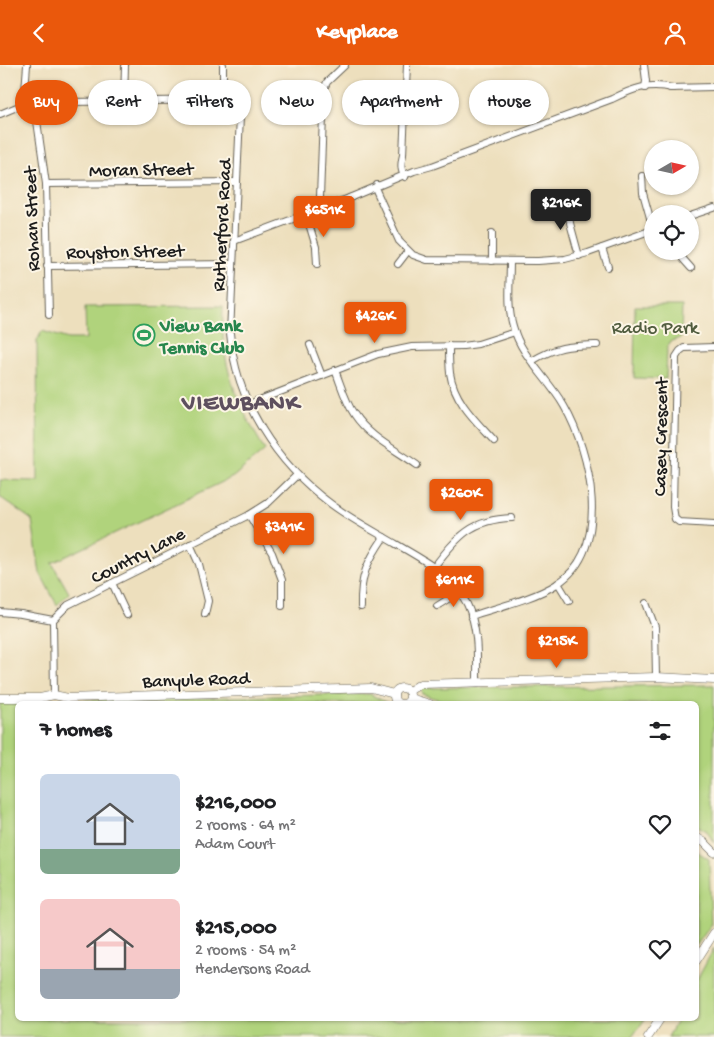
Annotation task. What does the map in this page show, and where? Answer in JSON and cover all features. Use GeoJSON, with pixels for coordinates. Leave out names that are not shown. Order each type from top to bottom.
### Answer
{"type":"FeatureCollection","features":[{"type":"Feature","properties":{"kind":"street","name":"Rohan Street"},"geometry":{"type":"LineString","coordinates":[[26,80],[27,65]]}},
{"type":"Feature","properties":{"kind":"street"},"geometry":{"type":"LineString","coordinates":[[125,65],[125,80]]}},
{"type":"Feature","properties":{"kind":"street"},"geometry":{"type":"LineString","coordinates":[[223,65],[223,80]]}},
{"type":"Feature","properties":{"kind":"street"},"geometry":{"type":"LineString","coordinates":[[322,207],[320,197],[324,89],[327,82],[346,65]]}},
{"type":"Feature","properties":{"kind":"street"},"geometry":{"type":"LineString","coordinates":[[405,176],[403,155],[406,65]]}},
{"type":"Feature","properties":{"kind":"street"},"geometry":{"type":"LineString","coordinates":[[644,65],[644,88]]}},
{"type":"Feature","properties":{"kind":"street"},"geometry":{"type":"LineString","coordinates":[[234,241],[644,88],[662,90],[714,87]]}},
{"type":"Feature","properties":{"kind":"street"},"geometry":{"type":"LineString","coordinates":[[0,113],[15,108]]}},
{"type":"Feature","properties":{"kind":"street","name":"Rohan Street"},"geometry":{"type":"LineString","coordinates":[[38,125],[46,184],[48,315]]}},
{"type":"Feature","properties":{"kind":"street","name":"Rutherford Road"},"geometry":{"type":"LineString","coordinates":[[239,125],[230,315],[231,347],[238,377],[249,404],[272,444],[297,475],[309,486],[333,505],[434,567],[451,582],[459,592],[471,616],[476,634],[477,683]]}},
{"type":"Feature","properties":{"kind":"street"},"geometry":{"type":"LineString","coordinates":[[642,176],[643,193],[646,205]]}},
{"type":"Feature","properties":{"kind":"street","name":"Moran Street"},"geometry":{"type":"LineString","coordinates":[[46,184],[237,182]]}},
{"type":"Feature","properties":{"kind":"street"},"geometry":{"type":"LineString","coordinates":[[378,188],[396,236],[408,251],[427,260],[547,261],[579,256],[644,233]]}},
{"type":"Feature","properties":{"kind":"street"},"geometry":{"type":"LineString","coordinates":[[569,203],[570,223],[579,256]]}},
{"type":"Feature","properties":{"kind":"street"},"geometry":{"type":"LineString","coordinates":[[699,213],[714,208]]}},
{"type":"Feature","properties":{"kind":"street"},"geometry":{"type":"LineString","coordinates":[[306,214],[316,247],[317,264]]}},
{"type":"Feature","properties":{"kind":"street"},"geometry":{"type":"LineString","coordinates":[[492,233],[492,261]]}},
{"type":"Feature","properties":{"kind":"street"},"geometry":{"type":"LineString","coordinates":[[602,248],[608,267]]}},
{"type":"Feature","properties":{"kind":"street"},"geometry":{"type":"LineString","coordinates":[[398,263],[408,251]]}},
{"type":"Feature","properties":{"kind":"street"},"geometry":{"type":"LineString","coordinates":[[684,260],[690,268]]}},
{"type":"Feature","properties":{"kind":"street"},"geometry":{"type":"LineString","coordinates":[[471,616],[528,597],[558,583],[573,569],[586,547],[592,521],[591,493],[584,457],[573,423],[556,392],[524,352],[515,332],[510,310],[510,261]]}},
{"type":"Feature","properties":{"kind":"street","name":"Royston Street"},"geometry":{"type":"LineString","coordinates":[[47,266],[233,264]]}},
{"type":"Feature","properties":{"kind":"street"},"geometry":{"type":"LineString","coordinates":[[249,404],[335,370],[396,349],[478,344],[515,332]]}},
{"type":"Feature","properties":{"kind":"street"},"geometry":{"type":"LineString","coordinates":[[310,345],[322,376]]}},
{"type":"Feature","properties":{"kind":"street"},"geometry":{"type":"LineString","coordinates":[[532,361],[548,351],[566,346],[597,345]]}},
{"type":"Feature","properties":{"kind":"street"},"geometry":{"type":"LineString","coordinates":[[449,346],[450,372],[458,396],[469,413],[494,441]]}},
{"type":"Feature","properties":{"kind":"street","name":"Casey Crescent"},"geometry":{"type":"LineString","coordinates":[[714,347],[684,348],[676,357],[673,507],[675,519],[679,522],[686,524],[714,524]]}},
{"type":"Feature","properties":{"kind":"street"},"geometry":{"type":"LineString","coordinates":[[335,370],[350,406],[359,421],[375,437],[417,465]]}},
{"type":"Feature","properties":{"kind":"street","name":"Country Lane"},"geometry":{"type":"LineString","coordinates":[[52,620],[68,605],[249,515],[268,503],[297,475]]}},
{"type":"Feature","properties":{"kind":"street"},"geometry":{"type":"LineString","coordinates":[[249,515],[272,553],[282,580],[282,606]]}},
{"type":"Feature","properties":{"kind":"street"},"geometry":{"type":"LineString","coordinates":[[434,567],[452,544],[467,530],[494,519],[512,518]]}},
{"type":"Feature","properties":{"kind":"street"},"geometry":{"type":"LineString","coordinates":[[361,607],[360,592],[363,573],[384,537]]}},
{"type":"Feature","properties":{"kind":"street"},"geometry":{"type":"LineString","coordinates":[[190,544],[199,564],[208,601],[205,614]]}},
{"type":"Feature","properties":{"kind":"street"},"geometry":{"type":"LineString","coordinates":[[112,583],[128,615]]}},
{"type":"Feature","properties":{"kind":"street"},"geometry":{"type":"LineString","coordinates":[[558,583],[569,601]]}},
{"type":"Feature","properties":{"kind":"street"},"geometry":{"type":"LineString","coordinates":[[437,606],[459,592]]}},
{"type":"Feature","properties":{"kind":"street"},"geometry":{"type":"LineString","coordinates":[[646,603],[655,627],[656,677]]}},
{"type":"Feature","properties":{"kind":"street"},"geometry":{"type":"LineString","coordinates":[[0,612],[22,613],[52,620],[54,695]]}},
{"type":"Feature","properties":{"kind":"street"},"geometry":{"type":"LineString","coordinates":[[406,701],[409,694],[420,684],[656,677],[714,680]]}},
{"type":"Feature","properties":{"kind":"street"},"geometry":{"type":"LineString","coordinates":[[397,701],[394,694],[397,689],[402,687],[409,694],[424,701]]}},
{"type":"Feature","properties":{"kind":"street","name":"Banyule Road"},"geometry":{"type":"LineString","coordinates":[[0,698],[40,698],[54,695],[68,698],[371,688],[394,694]]}},
{"type":"Feature","properties":{"kind":"street"},"geometry":{"type":"LineString","coordinates":[[699,839],[714,852]]}},
{"type":"Feature","properties":{"kind":"street"},"geometry":{"type":"LineString","coordinates":[[699,956],[714,933]]}},
{"type":"Feature","properties":{"kind":"street"},"geometry":{"type":"LineString","coordinates":[[648,1037],[659,1021]]}},
{"type":"Feature","properties":{"kind":"green space"},"geometry":{"type":"Polygon","coordinates":[[[223,306],[224,346],[227,364],[245,415],[265,450],[233,477],[52,563],[69,593],[57,605],[40,573],[32,520],[0,497],[0,480],[38,481],[37,341],[42,331],[68,339],[86,339],[85,307],[223,306]]]}},
{"type":"Feature","properties":{"kind":"green space","name":"Radio Park"},"geometry":{"type":"Polygon","coordinates":[[[635,306],[682,306],[681,338],[671,341],[667,347],[666,379],[634,378],[635,306]]]}},
{"type":"Feature","properties":{"kind":"green space"},"geometry":{"type":"Polygon","coordinates":[[[714,685],[714,843],[707,831],[699,827],[699,701],[443,701],[422,694],[421,690],[426,688],[714,685]]]}},
{"type":"Feature","properties":{"kind":"green space"},"geometry":{"type":"Polygon","coordinates":[[[370,694],[383,701],[46,701],[370,694]]]}},
{"type":"Feature","properties":{"kind":"green space"},"geometry":{"type":"Polygon","coordinates":[[[0,702],[15,702],[15,1021],[644,1021],[632,1037],[0,1037],[0,702]]]}},
{"type":"Feature","properties":{"kind":"green space"},"geometry":{"type":"Polygon","coordinates":[[[699,853],[709,859],[711,925],[699,942],[699,853]]]}},
{"type":"Feature","properties":{"kind":"green space"},"geometry":{"type":"Polygon","coordinates":[[[714,948],[714,1037],[668,1037],[677,1021],[699,1021],[699,976],[714,948]]]}},
{"type":"Feature","properties":{"kind":"place","name":"View Bank Tennis Club"},"geometry":{"type":"Point","coordinates":[144,335]}},
{"type":"Feature","properties":{"kind":"district","name":"VIEWBANK"},"geometry":{"type":"Point","coordinates":[241,401]}}]}
